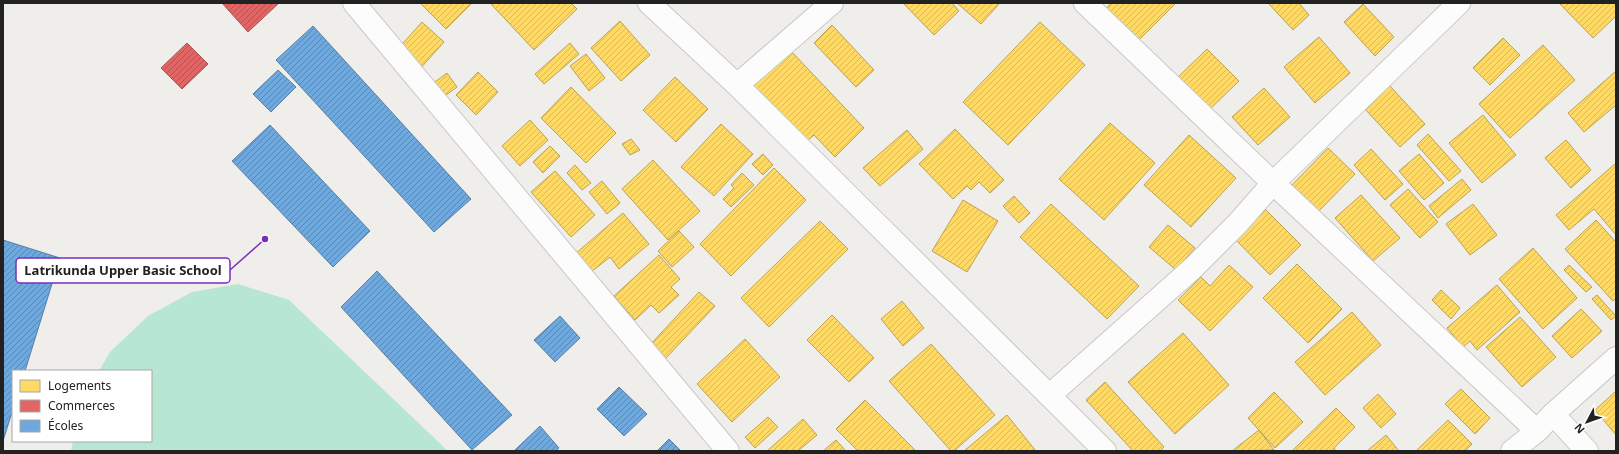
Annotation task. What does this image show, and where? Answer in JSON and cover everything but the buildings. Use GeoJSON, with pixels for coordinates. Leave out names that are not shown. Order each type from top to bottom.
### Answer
{"type":"FeatureCollection","features":[{"type":"Feature","properties":{"kind":"street"},"geometry":{"type":"LineString","coordinates":[[354,3],[728,451]]}},
{"type":"Feature","properties":{"kind":"street"},"geometry":{"type":"LineString","coordinates":[[649,3],[737,85],[1050,395],[1104,451]]}},
{"type":"Feature","properties":{"kind":"street"},"geometry":{"type":"LineString","coordinates":[[737,85],[832,3]]}},
{"type":"Feature","properties":{"kind":"street"},"geometry":{"type":"LineString","coordinates":[[1085,3],[1273,183],[1537,431]]}},
{"type":"Feature","properties":{"kind":"street"},"geometry":{"type":"LineString","coordinates":[[1050,395],[1194,268],[1238,223],[1273,183],[1459,3]]}},
{"type":"Feature","properties":{"kind":"street"},"geometry":{"type":"LineString","coordinates":[[1512,451],[1537,431],[1553,414],[1616,358]]}},
{"type":"Feature","properties":{"kind":"street"},"geometry":{"type":"LineString","coordinates":[[1553,414],[1587,451]]}},
{"type":"Feature","properties":{"kind":"green space"},"geometry":{"type":"Polygon","coordinates":[[[238,284],[289,300],[448,451],[71,451],[73,442],[152,442],[152,370],[100,370],[110,352],[148,316],[192,292],[238,284]]]}},
{"type":"Feature","properties":{"kind":"place","name":"Latrikunda Upper Basic School"},"geometry":{"type":"Point","coordinates":[265,239]}}]}
